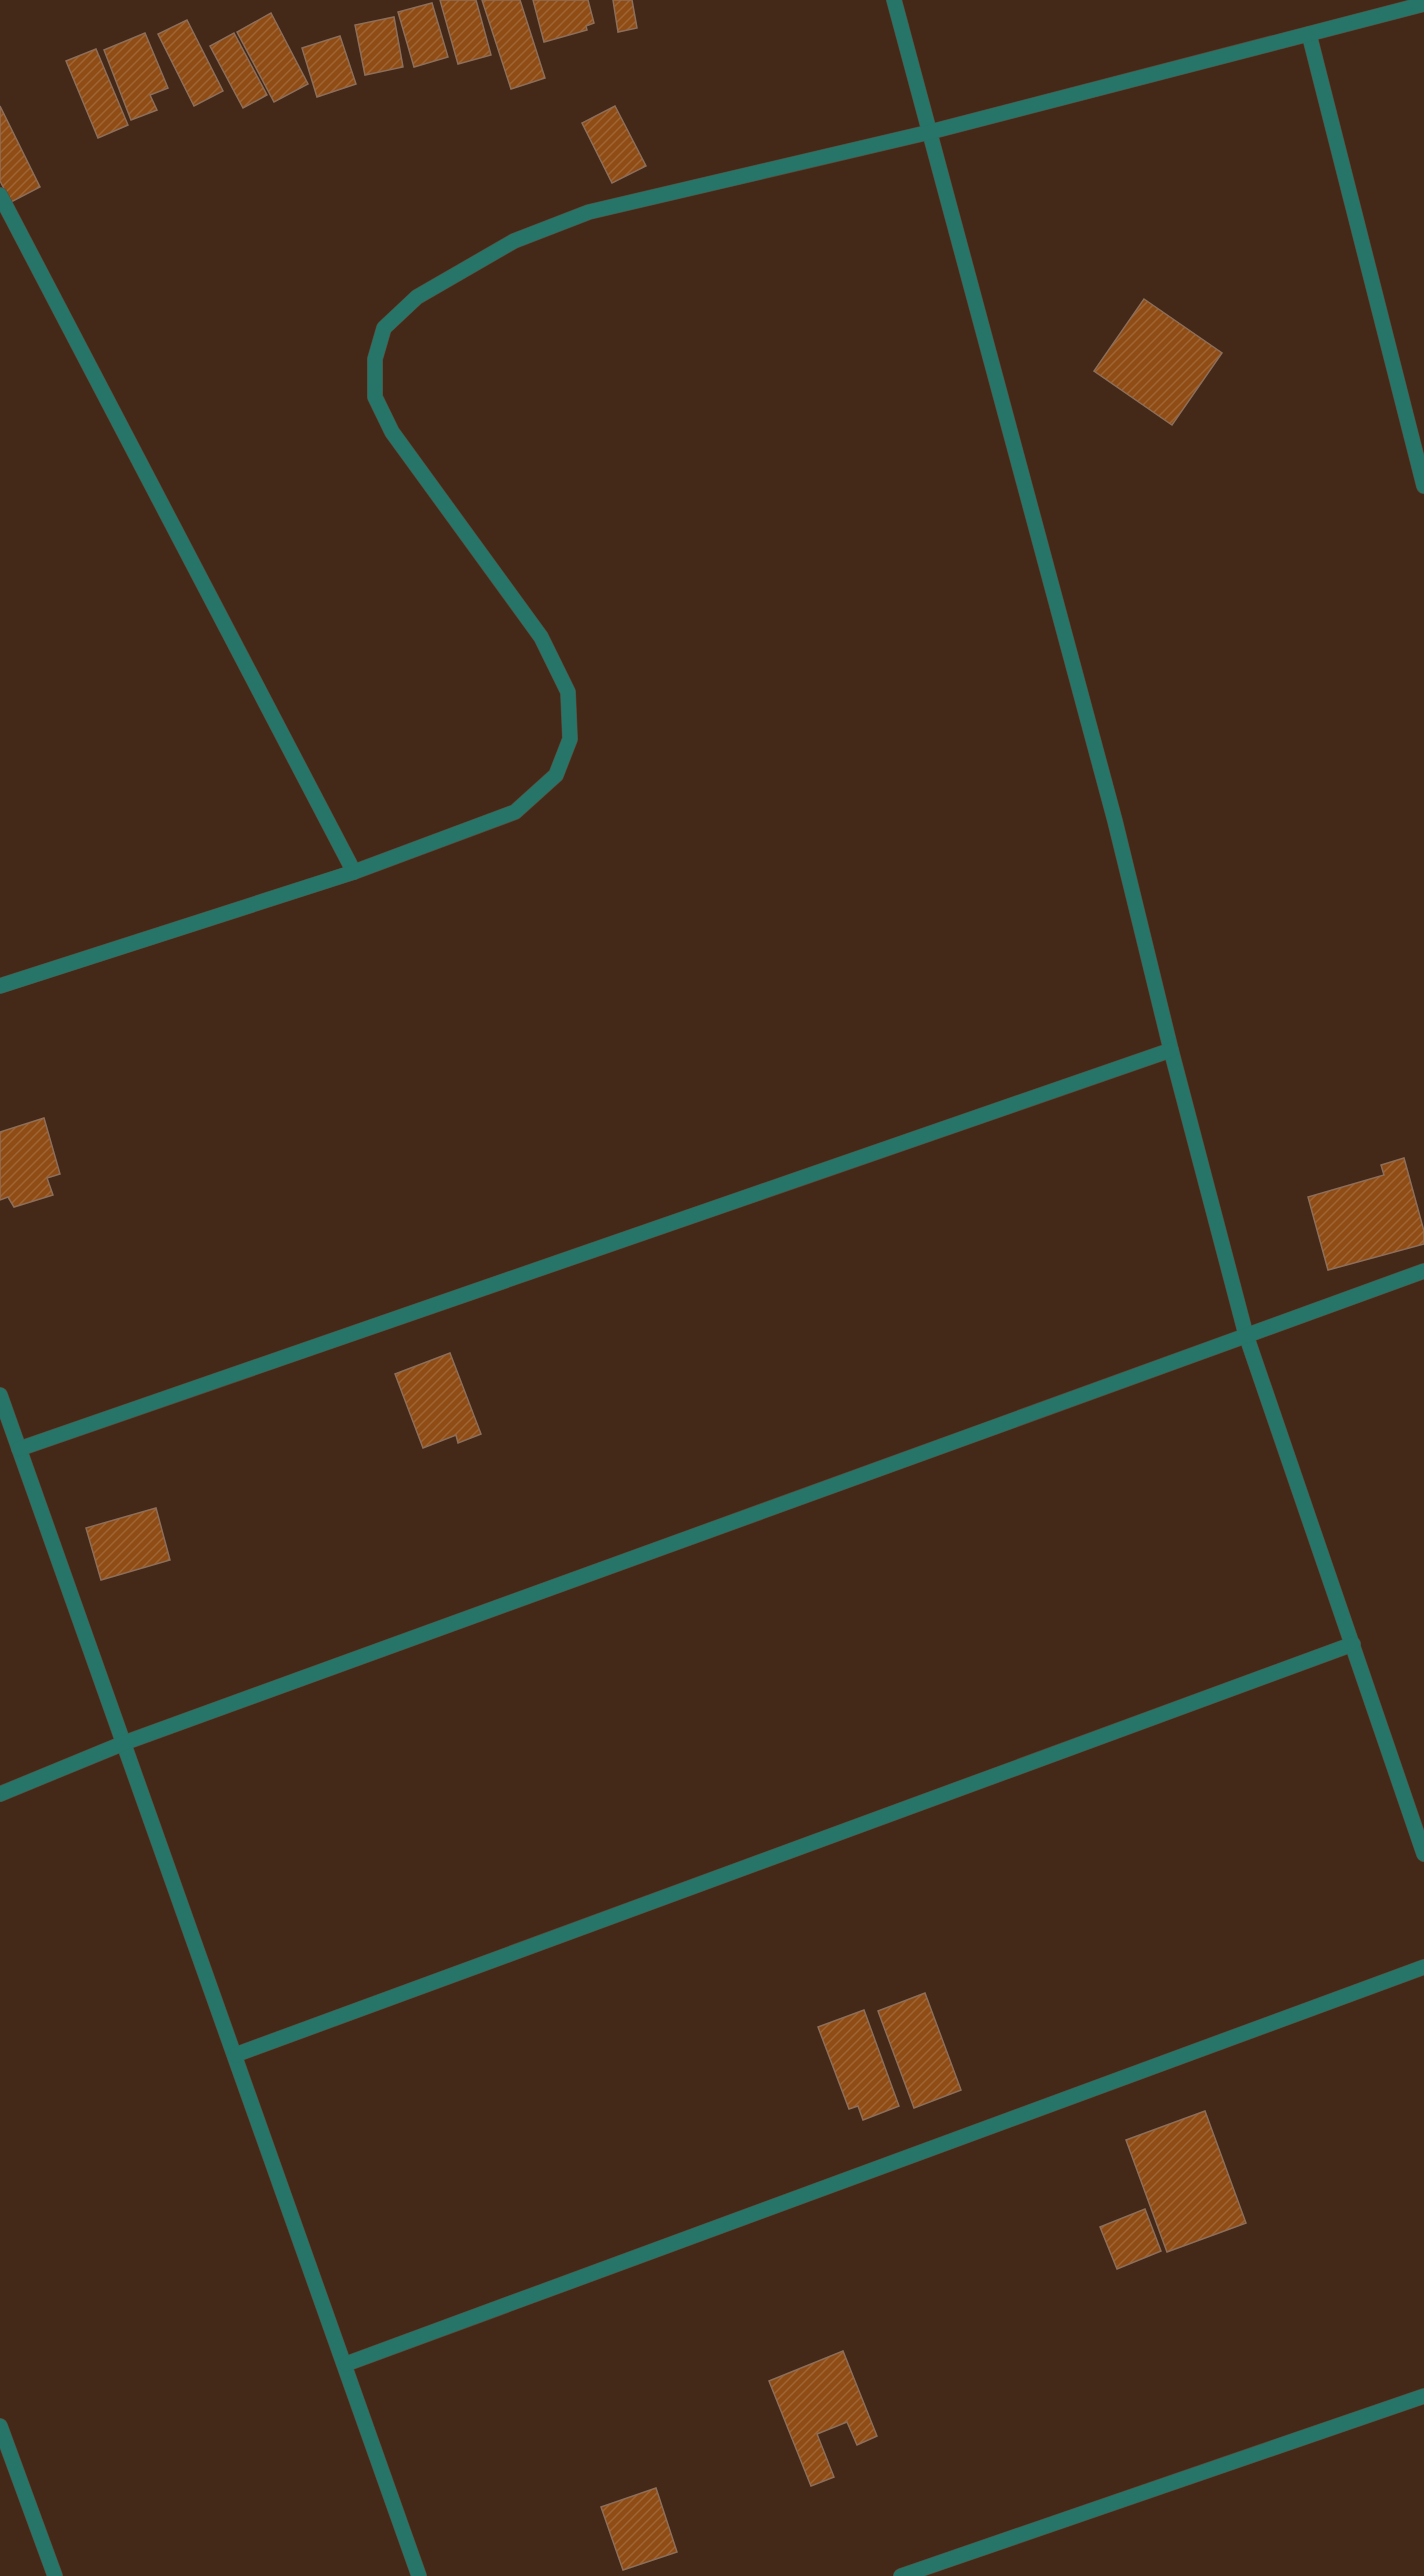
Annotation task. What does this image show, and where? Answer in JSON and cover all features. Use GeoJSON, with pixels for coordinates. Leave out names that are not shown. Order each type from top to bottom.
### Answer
{"type":"FeatureCollection","features":[{"type":"Feature","properties":{"kind":"street"},"geometry":{"type":"LineString","coordinates":[[894,0],[1115,821],[1171,1050],[1246,1335],[1424,1854]]}},
{"type":"Feature","properties":{"kind":"street"},"geometry":{"type":"LineString","coordinates":[[0,986],[354,872],[514,812],[556,775],[570,740],[568,692],[542,637],[392,432],[375,397],[375,359],[384,328],[417,297],[514,241],[589,212],[930,132],[1424,4]]}},
{"type":"Feature","properties":{"kind":"street"},"geometry":{"type":"LineString","coordinates":[[1310,34],[1424,486]]}},
{"type":"Feature","properties":{"kind":"street"},"geometry":{"type":"LineString","coordinates":[[0,195],[354,872]]}},
{"type":"Feature","properties":{"kind":"street"},"geometry":{"type":"LineString","coordinates":[[19,1449],[1171,1050]]}},
{"type":"Feature","properties":{"kind":"street"},"geometry":{"type":"LineString","coordinates":[[0,1794],[124,1743],[1424,1270]]}},
{"type":"Feature","properties":{"kind":"street"},"geometry":{"type":"LineString","coordinates":[[0,1395],[346,2364],[419,2576]]}},
{"type":"Feature","properties":{"kind":"street"},"geometry":{"type":"LineString","coordinates":[[235,2055],[1353,1644]]}},
{"type":"Feature","properties":{"kind":"street"},"geometry":{"type":"LineString","coordinates":[[346,2364],[1424,1967]]}},
{"type":"Feature","properties":{"kind":"street"},"geometry":{"type":"LineString","coordinates":[[901,2576],[1424,2396]]}},
{"type":"Feature","properties":{"kind":"street"},"geometry":{"type":"LineString","coordinates":[[0,2426],[55,2576]]}},
{"type":"Feature","properties":{"kind":"building"},"geometry":{"type":"Polygon","coordinates":[[[440,0],[476,0],[491,55],[458,64],[440,0]]]}},
{"type":"Feature","properties":{"kind":"building"},"geometry":{"type":"Polygon","coordinates":[[[482,0],[520,0],[545,78],[511,89],[482,0]]]}},
{"type":"Feature","properties":{"kind":"building"},"geometry":{"type":"Polygon","coordinates":[[[533,0],[588,0],[594,23],[586,26],[587,30],[544,42],[533,0]]]}},
{"type":"Feature","properties":{"kind":"building"},"geometry":{"type":"Polygon","coordinates":[[[613,0],[632,0],[637,28],[618,32],[613,0]]]}},
{"type":"Feature","properties":{"kind":"building"},"geometry":{"type":"Polygon","coordinates":[[[432,3],[448,57],[414,67],[398,12],[432,3]]]}},
{"type":"Feature","properties":{"kind":"building"},"geometry":{"type":"Polygon","coordinates":[[[271,13],[308,84],[274,102],[237,32],[271,13]]]}},
{"type":"Feature","properties":{"kind":"building"},"geometry":{"type":"Polygon","coordinates":[[[394,17],[403,67],[365,75],[355,25],[394,17]]]}},
{"type":"Feature","properties":{"kind":"building"},"geometry":{"type":"Polygon","coordinates":[[[187,20],[223,91],[194,106],[158,34],[187,20]]]}},
{"type":"Feature","properties":{"kind":"building"},"geometry":{"type":"Polygon","coordinates":[[[145,33],[168,88],[150,95],[157,110],[131,120],[104,50],[145,33]]]}},
{"type":"Feature","properties":{"kind":"building"},"geometry":{"type":"Polygon","coordinates":[[[234,33],[267,95],[243,108],[210,46],[234,33]]]}},
{"type":"Feature","properties":{"kind":"building"},"geometry":{"type":"Polygon","coordinates":[[[340,36],[356,84],[317,97],[302,48],[340,36]]]}},
{"type":"Feature","properties":{"kind":"building"},"geometry":{"type":"Polygon","coordinates":[[[96,49],[128,125],[98,138],[66,61],[96,49]]]}},
{"type":"Feature","properties":{"kind":"building"},"geometry":{"type":"Polygon","coordinates":[[[0,106],[40,187],[11,202],[0,181],[0,106]]]}},
{"type":"Feature","properties":{"kind":"building"},"geometry":{"type":"Polygon","coordinates":[[[615,106],[646,166],[612,183],[582,123],[615,106]]]}},
{"type":"Feature","properties":{"kind":"building"},"geometry":{"type":"Polygon","coordinates":[[[1144,299],[1222,353],[1172,425],[1094,371],[1144,299]]]}},
{"type":"Feature","properties":{"kind":"building"},"geometry":{"type":"Polygon","coordinates":[[[44,1118],[60,1174],[47,1178],[53,1195],[14,1207],[8,1197],[0,1200],[0,1132],[44,1118]]]}},
{"type":"Feature","properties":{"kind":"building"},"geometry":{"type":"Polygon","coordinates":[[[1404,1158],[1424,1231],[1424,1244],[1328,1270],[1308,1197],[1384,1175],[1381,1165],[1404,1158]]]}},
{"type":"Feature","properties":{"kind":"building"},"geometry":{"type":"Polygon","coordinates":[[[450,1353],[481,1434],[458,1443],[456,1435],[423,1448],[395,1374],[450,1353]]]}},
{"type":"Feature","properties":{"kind":"building"},"geometry":{"type":"Polygon","coordinates":[[[156,1508],[170,1560],[101,1580],[86,1528],[156,1508]]]}},
{"type":"Feature","properties":{"kind":"building"},"geometry":{"type":"Polygon","coordinates":[[[925,1993],[961,2090],[914,2108],[878,2011],[925,1993]]]}},
{"type":"Feature","properties":{"kind":"building"},"geometry":{"type":"Polygon","coordinates":[[[864,2010],[899,2106],[863,2120],[858,2106],[849,2109],[818,2027],[864,2010]]]}},
{"type":"Feature","properties":{"kind":"building"},"geometry":{"type":"Polygon","coordinates":[[[1205,2111],[1246,2223],[1167,2252],[1126,2140],[1205,2111]]]}},
{"type":"Feature","properties":{"kind":"building"},"geometry":{"type":"Polygon","coordinates":[[[1145,2209],[1161,2251],[1117,2269],[1100,2227],[1145,2209]]]}},
{"type":"Feature","properties":{"kind":"building"},"geometry":{"type":"Polygon","coordinates":[[[843,2351],[877,2436],[857,2445],[847,2422],[817,2434],[834,2477],[811,2486],[769,2381],[843,2351]]]}},
{"type":"Feature","properties":{"kind":"building"},"geometry":{"type":"Polygon","coordinates":[[[656,2488],[677,2552],[623,2570],[601,2507],[656,2488]]]}}]}
